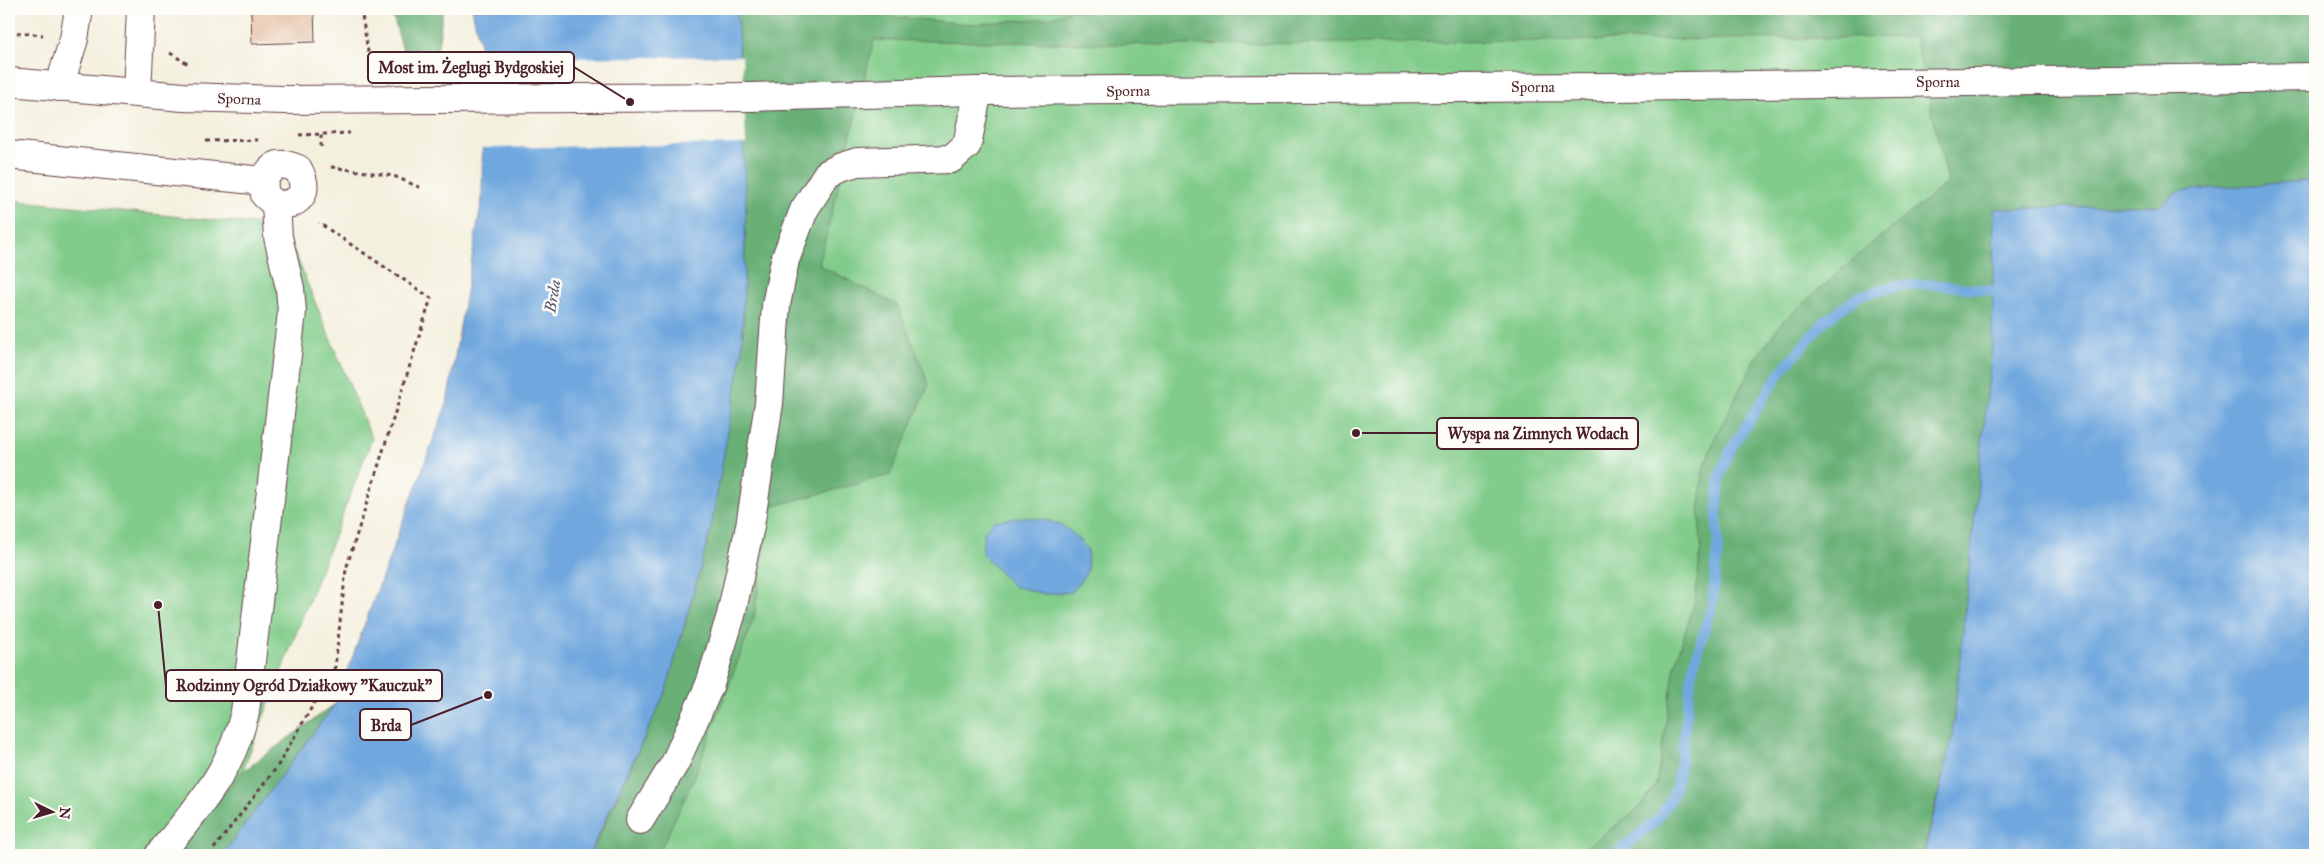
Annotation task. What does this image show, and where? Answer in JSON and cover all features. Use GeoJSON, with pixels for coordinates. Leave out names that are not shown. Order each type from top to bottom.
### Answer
{"type":"FeatureCollection","features":[{"type":"Feature","properties":{"kind":"street"},"geometry":{"type":"LineString","coordinates":[[59,87],[74,38],[79,9]]}},
{"type":"Feature","properties":{"kind":"street"},"geometry":{"type":"LineString","coordinates":[[137,93],[141,9]]}},
{"type":"Feature","properties":{"kind":"street","name":"Sporna"},"geometry":{"type":"LineString","coordinates":[[9,82],[236,99],[750,97],[978,91],[1605,87],[2315,77]]}},
{"type":"Feature","properties":{"kind":"street"},"geometry":{"type":"LineString","coordinates":[[640,820],[679,754],[710,684],[731,614],[750,526],[769,403],[776,305],[785,260],[804,210],[827,174],[841,167],[857,162],[951,159],[967,145],[978,91]]}},
{"type":"Feature","properties":{"kind":"street"},"geometry":{"type":"LineString","coordinates":[[9,155],[262,181]]}},
{"type":"Feature","properties":{"kind":"street"},"geometry":{"type":"LineString","coordinates":[[284,163],[298,169],[305,181],[302,196],[284,205],[265,195],[262,181],[270,168],[284,163]]}},
{"type":"Feature","properties":{"kind":"street"},"geometry":{"type":"LineString","coordinates":[[159,855],[217,782],[235,747],[245,712],[292,312],[291,294],[278,236],[284,205]]}},
{"type":"Feature","properties":{"kind":"path"},"geometry":{"type":"LineString","coordinates":[[361,9],[371,70]]}},
{"type":"Feature","properties":{"kind":"path"},"geometry":{"type":"LineString","coordinates":[[9,32],[74,38]]}},
{"type":"Feature","properties":{"kind":"path"},"geometry":{"type":"LineString","coordinates":[[140,45],[164,49],[193,66]]}},
{"type":"Feature","properties":{"kind":"path"},"geometry":{"type":"LineString","coordinates":[[362,70],[381,70]]}},
{"type":"Feature","properties":{"kind":"path"},"geometry":{"type":"LineString","coordinates":[[298,169],[334,167],[394,176],[421,188]]}},
{"type":"Feature","properties":{"kind":"path"},"geometry":{"type":"LineString","coordinates":[[209,855],[277,767],[335,667],[346,569],[380,467],[432,298],[284,205]]}},
{"type":"Feature","properties":{"kind":"green space"},"geometry":{"type":"Polygon","coordinates":[[[391,9],[443,9],[437,54],[403,51],[391,9]]]}},
{"type":"Feature","properties":{"kind":"green space"},"geometry":{"type":"Polygon","coordinates":[[[737,9],[1949,9],[1994,209],[2315,180],[1947,855],[589,855],[594,847],[742,353],[737,9]]]}},
{"type":"Feature","properties":{"kind":"green space"},"geometry":{"type":"Polygon","coordinates":[[[737,9],[871,9],[885,16],[970,24],[1049,18],[1074,9],[2315,9],[2315,180],[2179,191],[2160,205],[1994,209],[1992,347],[1952,737],[1923,855],[1580,855],[1589,845],[1639,808],[1656,785],[1675,665],[1695,600],[1701,546],[1699,514],[1703,471],[1714,440],[1755,359],[1784,320],[1863,251],[1948,182],[1915,37],[1170,45],[874,40],[819,265],[897,305],[929,384],[890,475],[770,507],[754,618],[694,778],[658,855],[600,855],[594,847],[666,691],[710,533],[742,353],[746,207],[737,9]]]}},
{"type":"Feature","properties":{"kind":"green space"},"geometry":{"type":"Polygon","coordinates":[[[9,200],[284,227],[372,439],[242,772],[173,855],[9,855],[9,200]]]}},
{"type":"Feature","properties":{"kind":"green space"},"geometry":{"type":"Polygon","coordinates":[[[335,704],[222,855],[173,855],[242,772],[335,704]]]}},
{"type":"Feature","properties":{"kind":"water"},"geometry":{"type":"Polygon","coordinates":[[[472,9],[737,9],[746,207],[742,353],[710,533],[666,691],[589,855],[222,855],[335,704],[447,403],[482,199],[483,58],[472,9]]]}},
{"type":"Feature","properties":{"kind":"water"},"geometry":{"type":"Polygon","coordinates":[[[2315,180],[2315,855],[1924,855],[1952,737],[1992,347],[1994,209],[2160,205],[2178,191],[2315,180]]]}},
{"type":"Feature","properties":{"kind":"water"},"geometry":{"type":"Polygon","coordinates":[[[1025,517],[1061,525],[1074,534],[1088,550],[1087,572],[1072,592],[1044,594],[1013,586],[982,554],[984,532],[994,521],[1025,517]]]}},
{"type":"Feature","properties":{"kind":"pier"},"geometry":{"type":"Polygon","coordinates":[[[742,56],[746,144],[480,148],[480,59],[742,56]]]}},
{"type":"Feature","properties":{"kind":"building"},"geometry":{"type":"Polygon","coordinates":[[[251,9],[314,9],[315,42],[252,44],[251,9]]]}},
{"type":"Feature","properties":{"kind":"waterway"},"geometry":{"type":"LineString","coordinates":[[1614,855],[1656,821],[1673,796],[1680,767],[1692,671],[1712,605],[1718,548],[1717,514],[1720,475],[1731,449],[1782,370],[1825,321],[1859,296],[1895,286],[1931,284],[1992,291]]}},
{"type":"Feature","properties":{"kind":"place","name":"Most im. Żeglugi Bydgoskiej"},"geometry":{"type":"Point","coordinates":[630,102]}},
{"type":"Feature","properties":{"kind":"place","name":"Wyspa na Zimnych Wodach"},"geometry":{"type":"Point","coordinates":[1356,433]}},
{"type":"Feature","properties":{"kind":"place","name":"Rodzinny Ogród Działkowy \"Kauczuk\""},"geometry":{"type":"Point","coordinates":[158,605]}},
{"type":"Feature","properties":{"kind":"place","name":"Brda"},"geometry":{"type":"Point","coordinates":[488,695]}}]}
